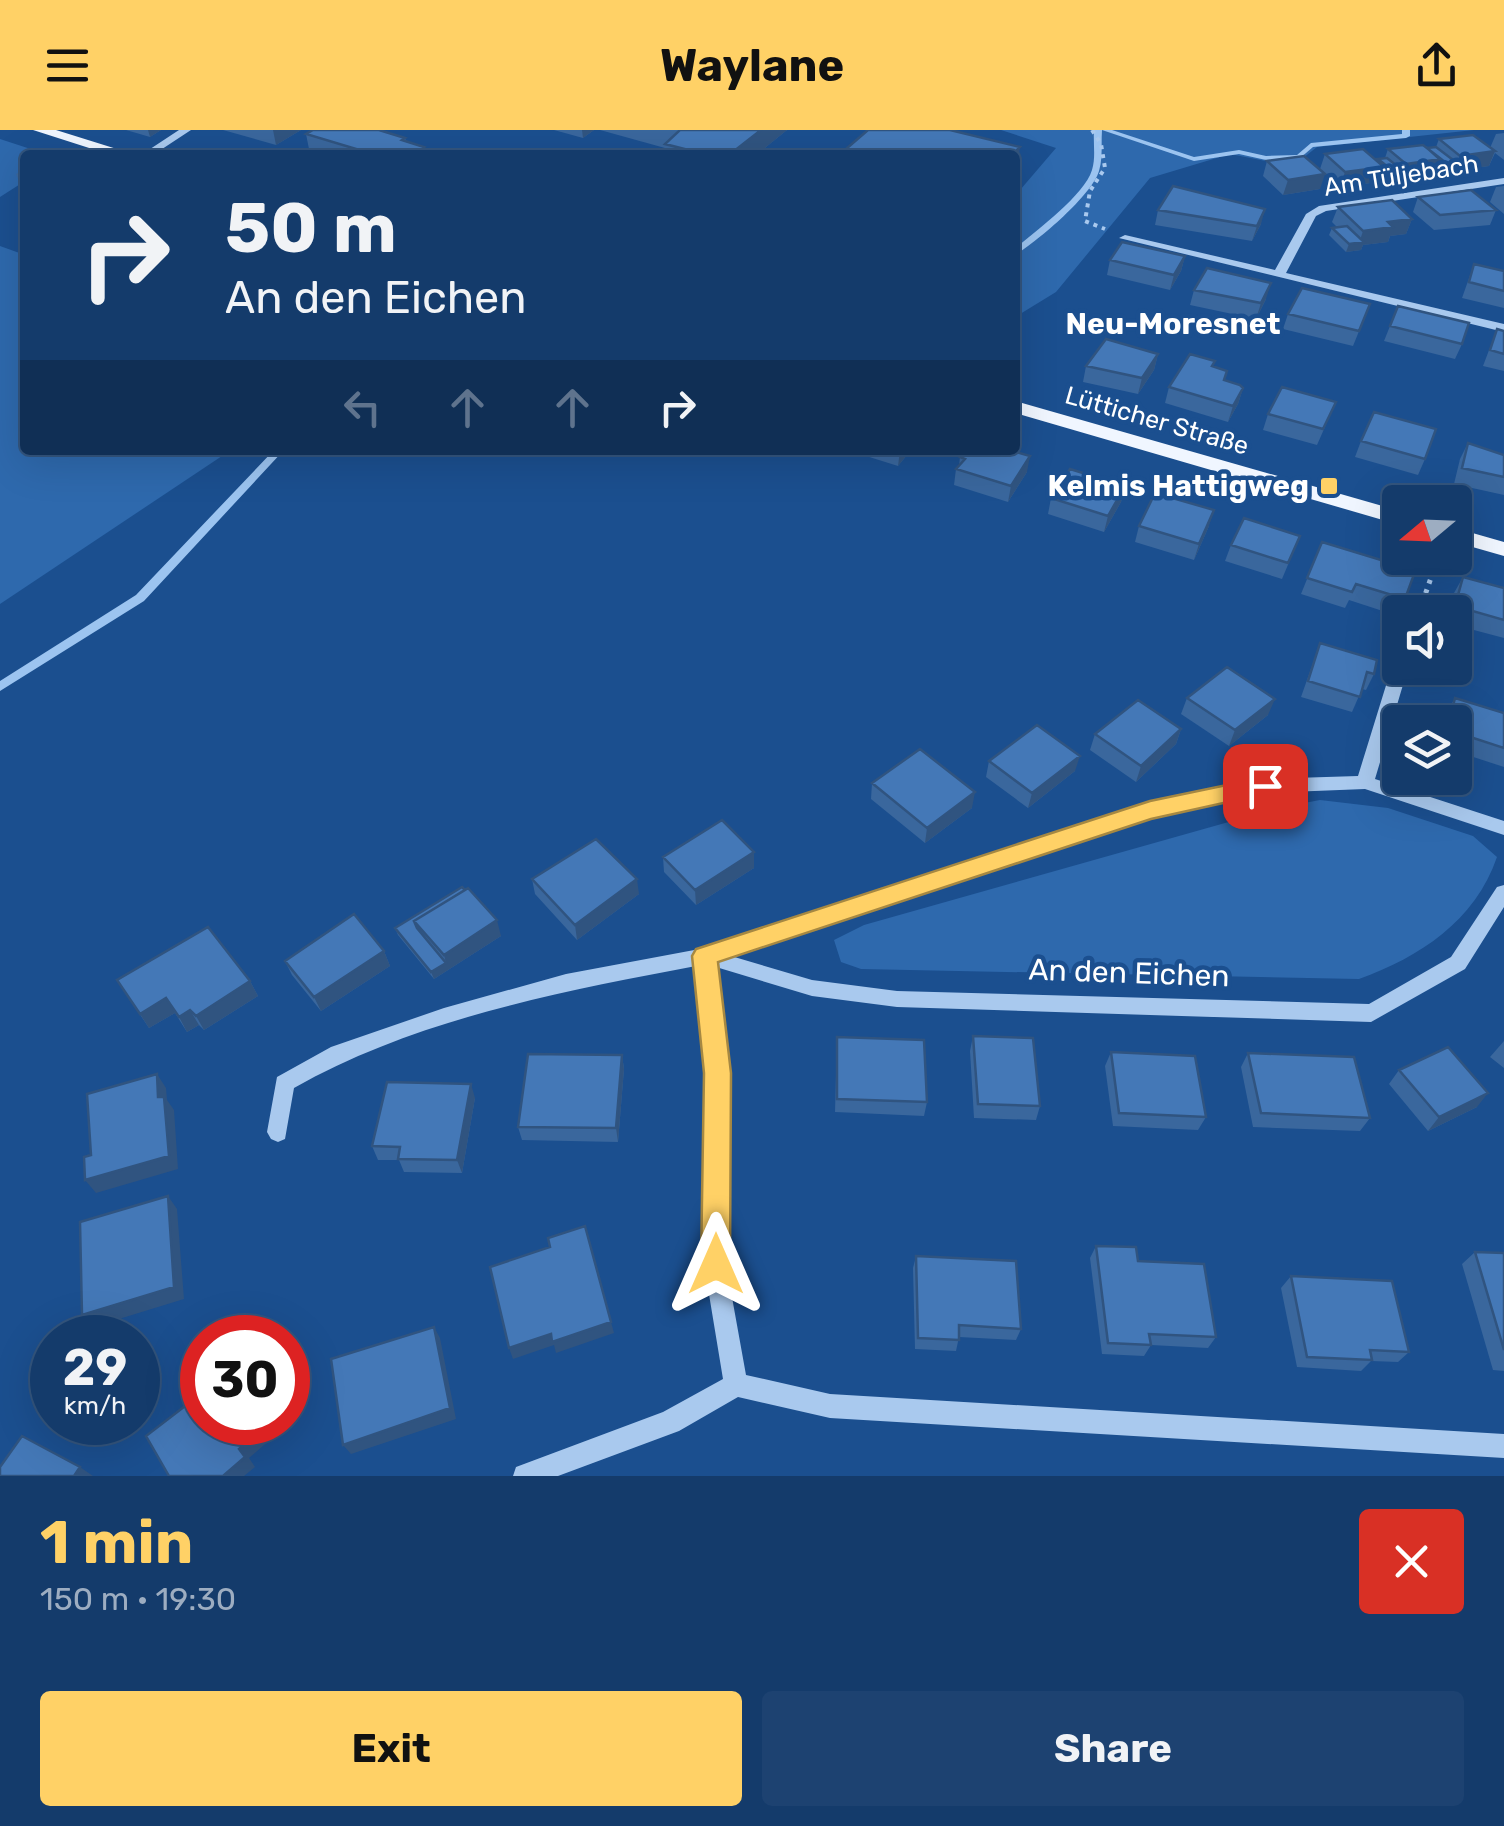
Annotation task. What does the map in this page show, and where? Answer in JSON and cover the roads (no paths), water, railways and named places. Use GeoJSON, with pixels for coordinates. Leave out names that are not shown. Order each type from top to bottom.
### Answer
{"type":"FeatureCollection","features":[{"type":"Feature","properties":{"kind":"main road"},"geometry":{"type":"LineString","coordinates":[[40,130],[110,150]]}},
{"type":"Feature","properties":{"kind":"main road","name":"Lütticher Straße"},"geometry":{"type":"LineString","coordinates":[[1020,408],[1382,513]]}},
{"type":"Feature","properties":{"kind":"main road"},"geometry":{"type":"LineString","coordinates":[[1472,540],[1504,549]]}},
{"type":"Feature","properties":{"kind":"street"},"geometry":{"type":"LineString","coordinates":[[154,150],[186,130]]}},
{"type":"Feature","properties":{"kind":"street","name":"Am Tüljebach"},"geometry":{"type":"LineString","coordinates":[[1280,272],[1312,214],[1323,208],[1504,181]]}},
{"type":"Feature","properties":{"kind":"street"},"geometry":{"type":"LineString","coordinates":[[1125,238],[1504,328]]}},
{"type":"Feature","properties":{"kind":"street"},"geometry":{"type":"LineString","coordinates":[[1365,782],[1394,685]]}},
{"type":"Feature","properties":{"kind":"street","name":"An den Eichen"},"geometry":{"type":"LineString","coordinates":[[278,1132],[284,1083],[338,1052],[566,982],[704,956],[1150,810],[1265,786],[1365,782],[1504,828]]}},
{"type":"Feature","properties":{"kind":"street","name":"An den Eichen"},"geometry":{"type":"LineString","coordinates":[[704,956],[812,988],[897,999],[1371,1013],[1458,963],[1504,892]]}},
{"type":"Feature","properties":{"kind":"street"},"geometry":{"type":"LineString","coordinates":[[704,956],[718,1073],[716,1264],[736,1385]]}},
{"type":"Feature","properties":{"kind":"street"},"geometry":{"type":"LineString","coordinates":[[525,1476],[670,1422],[736,1385],[830,1406],[1504,1446]]}},
{"type":"Feature","properties":{"kind":"waterway"},"geometry":{"type":"LineString","coordinates":[[1020,249],[1074,201],[1092,178],[1097,164],[1098,130]]}},
{"type":"Feature","properties":{"kind":"waterway"},"geometry":{"type":"LineString","coordinates":[[1105,130],[1194,159],[1239,152],[1266,158],[1299,157],[1311,145],[1406,136],[1406,130]]}},
{"type":"Feature","properties":{"kind":"waterway"},"geometry":{"type":"LineString","coordinates":[[0,687],[140,598],[274,455]]}},
{"type":"Feature","properties":{"kind":"place","name":"Kelmis Hattigweg"},"geometry":{"type":"Point","coordinates":[1329,486]}},
{"type":"Feature","properties":{"kind":"district","name":"Neu-Moresnet"},"geometry":{"type":"Point","coordinates":[1173,324]}}]}
